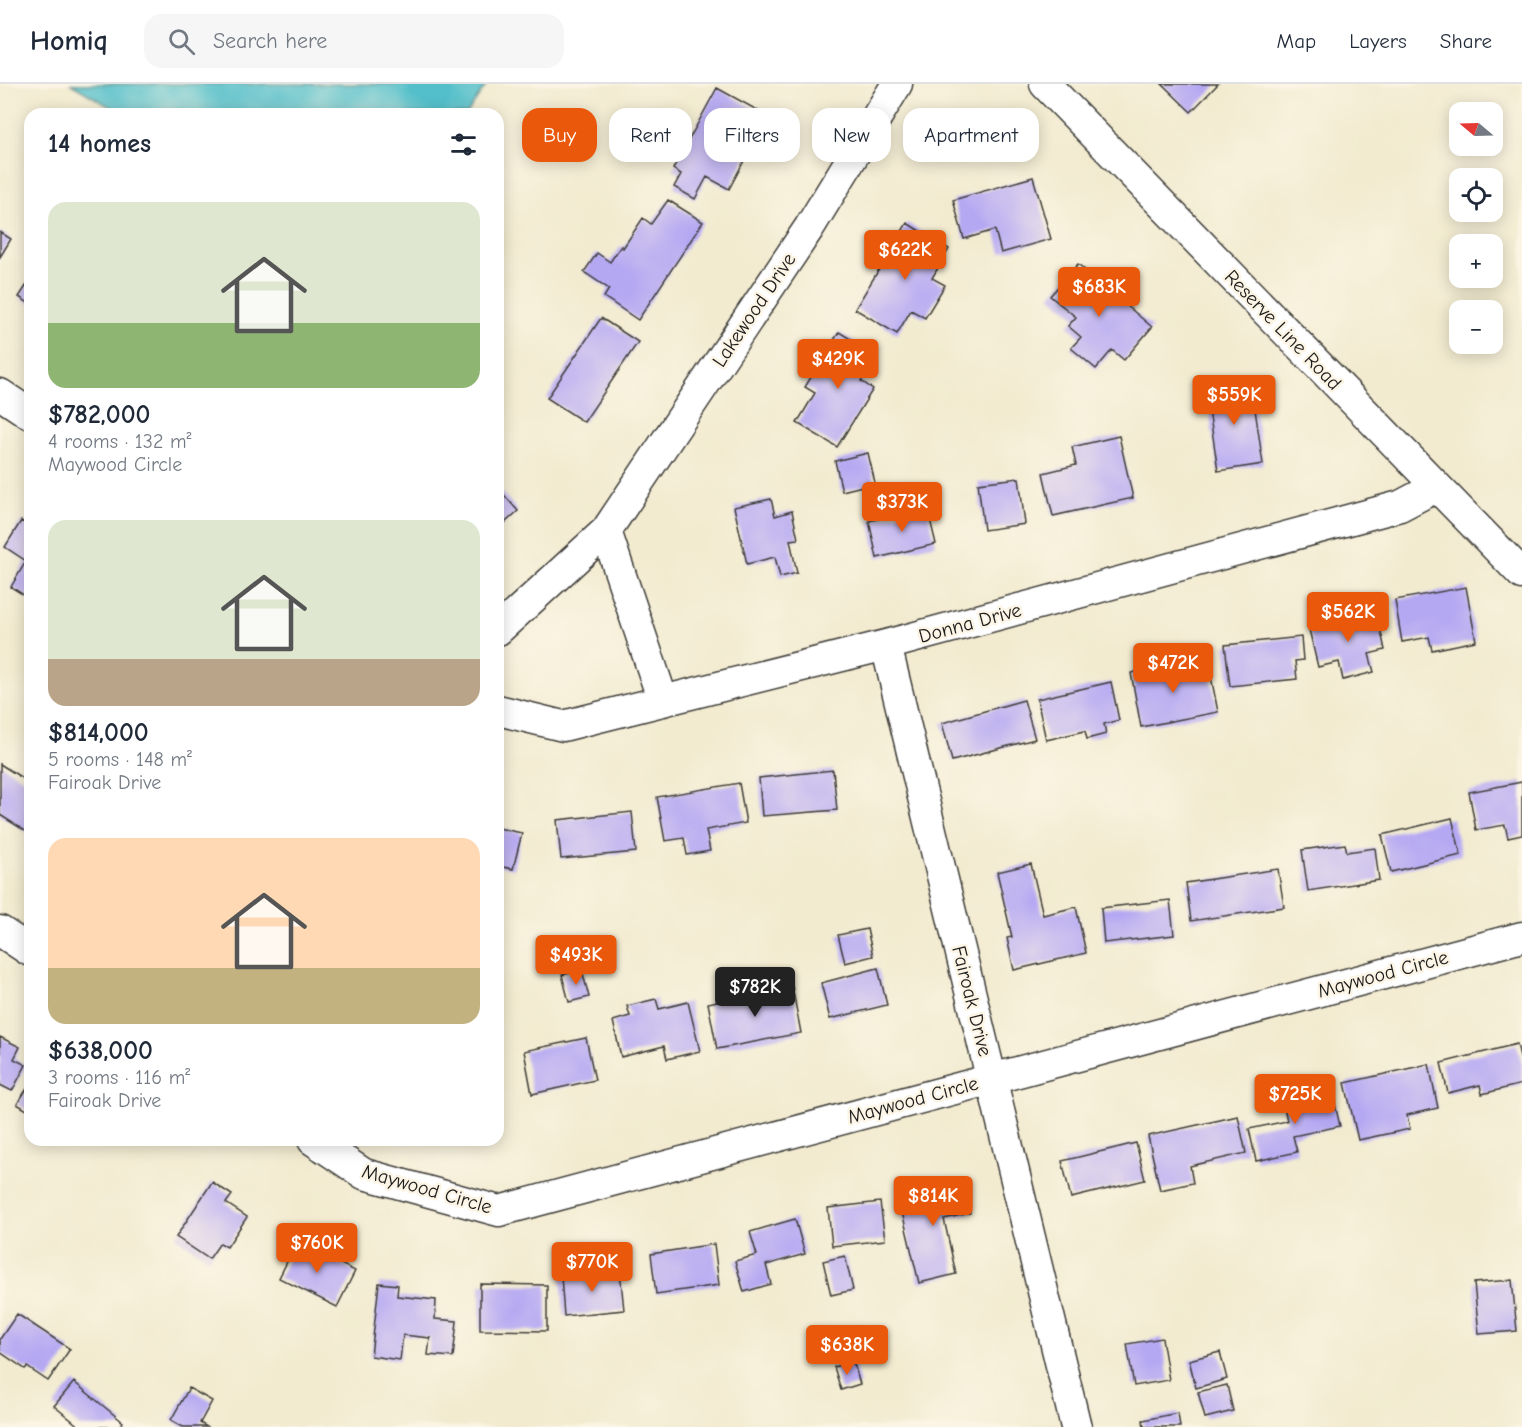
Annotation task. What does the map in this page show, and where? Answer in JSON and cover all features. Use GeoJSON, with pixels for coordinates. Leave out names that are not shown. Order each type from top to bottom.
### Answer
{"type":"FeatureCollection","features":[{"type":"Feature","properties":{"kind":"street","name":"Lakewood Drive"},"geometry":{"type":"LineString","coordinates":[[504,624],[606,531],[809,228],[897,84]]}},
{"type":"Feature","properties":{"kind":"street","name":"Reserve Line Road"},"geometry":{"type":"LineString","coordinates":[[1045,84],[1522,574]]}},
{"type":"Feature","properties":{"kind":"street"},"geometry":{"type":"LineString","coordinates":[[0,394],[24,410]]}},
{"type":"Feature","properties":{"kind":"street","name":"Donna Drive"},"geometry":{"type":"LineString","coordinates":[[504,711],[563,726],[886,645],[1400,506],[1436,487]]}},
{"type":"Feature","properties":{"kind":"street"},"geometry":{"type":"LineString","coordinates":[[606,531],[663,701]]}},
{"type":"Feature","properties":{"kind":"street","name":"Fairoak Drive"},"geometry":{"type":"LineString","coordinates":[[886,645],[1076,1427]]}},
{"type":"Feature","properties":{"kind":"street"},"geometry":{"type":"LineString","coordinates":[[0,931],[24,947]]}},
{"type":"Feature","properties":{"kind":"street","name":"Maywood Circle"},"geometry":{"type":"LineString","coordinates":[[322,1146],[364,1174],[499,1211],[1522,937]]}},
{"type":"Feature","properties":{"kind":"water"},"geometry":{"type":"Polygon","coordinates":[[[71,84],[487,84],[471,108],[112,108],[71,84]]]}},
{"type":"Feature","properties":{"kind":"building"},"geometry":{"type":"Polygon","coordinates":[[[1162,84],[1218,84],[1191,112],[1162,84]]]}},
{"type":"Feature","properties":{"kind":"building"},"geometry":{"type":"Polygon","coordinates":[[[717,88],[753,108],[706,108],[717,88]]]}},
{"type":"Feature","properties":{"kind":"building"},"geometry":{"type":"Polygon","coordinates":[[[704,112],[704,162],[743,162],[729,189],[707,177],[695,199],[674,187],[681,174],[673,169],[677,162],[692,162],[692,134],[704,112]]]}},
{"type":"Feature","properties":{"kind":"building"},"geometry":{"type":"Polygon","coordinates":[[[1033,177],[1051,239],[1001,253],[995,230],[964,239],[953,200],[1033,177]]]}},
{"type":"Feature","properties":{"kind":"building"},"geometry":{"type":"Polygon","coordinates":[[[668,200],[703,222],[638,320],[604,297],[609,289],[584,272],[597,253],[610,262],[621,246],[623,248],[643,218],[651,224],[668,200]]]}},
{"type":"Feature","properties":{"kind":"building"},"geometry":{"type":"Polygon","coordinates":[[[907,223],[949,249],[932,278],[945,285],[925,318],[911,310],[897,334],[855,309],[907,223]]]}},
{"type":"Feature","properties":{"kind":"building"},"geometry":{"type":"Polygon","coordinates":[[[0,232],[11,239],[0,257],[0,232]]]}},
{"type":"Feature","properties":{"kind":"building"},"geometry":{"type":"Polygon","coordinates":[[[1078,264],[1152,327],[1124,360],[1112,350],[1096,369],[1071,348],[1081,337],[1068,326],[1076,317],[1050,296],[1078,264]]]}},
{"type":"Feature","properties":{"kind":"building"},"geometry":{"type":"Polygon","coordinates":[[[24,289],[24,300],[19,297],[24,289]]]}},
{"type":"Feature","properties":{"kind":"building"},"geometry":{"type":"Polygon","coordinates":[[[601,318],[638,342],[584,422],[547,398],[601,318]]]}},
{"type":"Feature","properties":{"kind":"building"},"geometry":{"type":"Polygon","coordinates":[[[839,332],[877,355],[861,381],[873,389],[837,447],[797,423],[815,393],[805,387],[839,332]]]}},
{"type":"Feature","properties":{"kind":"building"},"geometry":{"type":"Polygon","coordinates":[[[1251,382],[1263,464],[1218,471],[1206,389],[1251,382]]]}},
{"type":"Feature","properties":{"kind":"building"},"geometry":{"type":"Polygon","coordinates":[[[1119,436],[1133,498],[1053,516],[1043,473],[1076,465],[1072,447],[1119,436]]]}},
{"type":"Feature","properties":{"kind":"building"},"geometry":{"type":"Polygon","coordinates":[[[868,453],[875,483],[842,491],[835,461],[868,453]]]}},
{"type":"Feature","properties":{"kind":"building"},"geometry":{"type":"Polygon","coordinates":[[[1019,478],[1025,524],[984,530],[978,483],[1019,478]]]}},
{"type":"Feature","properties":{"kind":"building"},"geometry":{"type":"Polygon","coordinates":[[[504,495],[518,511],[504,524],[504,495]]]}},
{"type":"Feature","properties":{"kind":"building"},"geometry":{"type":"Polygon","coordinates":[[[771,499],[775,516],[792,511],[798,539],[790,540],[797,573],[780,577],[775,557],[747,564],[734,507],[771,499]]]}},
{"type":"Feature","properties":{"kind":"building"},"geometry":{"type":"Polygon","coordinates":[[[927,507],[936,544],[877,558],[869,521],[927,507]]]}},
{"type":"Feature","properties":{"kind":"building"},"geometry":{"type":"Polygon","coordinates":[[[21,521],[24,523],[24,560],[5,547],[21,521]]]}},
{"type":"Feature","properties":{"kind":"building"},"geometry":{"type":"Polygon","coordinates":[[[24,564],[24,595],[11,587],[24,564]]]}},
{"type":"Feature","properties":{"kind":"building"},"geometry":{"type":"Polygon","coordinates":[[[1466,587],[1476,641],[1432,650],[1429,637],[1402,642],[1395,600],[1466,587]]]}},
{"type":"Feature","properties":{"kind":"building"},"geometry":{"type":"Polygon","coordinates":[[[1376,609],[1385,650],[1369,654],[1374,672],[1343,680],[1339,662],[1318,667],[1308,625],[1376,609]]]}},
{"type":"Feature","properties":{"kind":"building"},"geometry":{"type":"Polygon","coordinates":[[[1301,637],[1303,660],[1295,661],[1297,679],[1230,686],[1225,645],[1301,637]]]}},
{"type":"Feature","properties":{"kind":"building"},"geometry":{"type":"Polygon","coordinates":[[[1175,664],[1177,672],[1209,666],[1218,712],[1141,727],[1131,673],[1175,664]]]}},
{"type":"Feature","properties":{"kind":"building"},"geometry":{"type":"Polygon","coordinates":[[[1111,682],[1119,720],[1104,724],[1106,734],[1087,739],[1085,731],[1046,740],[1037,699],[1111,682]]]}},
{"type":"Feature","properties":{"kind":"building"},"geometry":{"type":"Polygon","coordinates":[[[1024,700],[1035,739],[952,761],[942,723],[1024,700]]]}},
{"type":"Feature","properties":{"kind":"building"},"geometry":{"type":"Polygon","coordinates":[[[0,764],[24,779],[24,830],[0,815],[0,764]]]}},
{"type":"Feature","properties":{"kind":"building"},"geometry":{"type":"Polygon","coordinates":[[[833,770],[837,810],[762,816],[759,778],[833,770]]]}},
{"type":"Feature","properties":{"kind":"building"},"geometry":{"type":"Polygon","coordinates":[[[1522,782],[1522,835],[1508,838],[1505,825],[1476,830],[1469,792],[1522,782]]]}},
{"type":"Feature","properties":{"kind":"building"},"geometry":{"type":"Polygon","coordinates":[[[739,783],[746,823],[706,830],[710,851],[687,855],[684,838],[665,841],[657,797],[739,783]]]}},
{"type":"Feature","properties":{"kind":"building"},"geometry":{"type":"Polygon","coordinates":[[[632,812],[636,852],[561,859],[557,820],[632,812]]]}},
{"type":"Feature","properties":{"kind":"building"},"geometry":{"type":"Polygon","coordinates":[[[1452,818],[1461,855],[1391,872],[1382,835],[1452,818]]]}},
{"type":"Feature","properties":{"kind":"building"},"geometry":{"type":"Polygon","coordinates":[[[504,829],[522,833],[513,869],[504,867],[504,829]]]}},
{"type":"Feature","properties":{"kind":"building"},"geometry":{"type":"Polygon","coordinates":[[[1345,844],[1347,852],[1375,848],[1379,880],[1308,891],[1302,850],[1345,844]]]}},
{"type":"Feature","properties":{"kind":"building"},"geometry":{"type":"Polygon","coordinates":[[[1031,864],[1043,915],[1076,907],[1086,953],[1014,970],[1007,938],[1012,937],[997,872],[1031,864]]]}},
{"type":"Feature","properties":{"kind":"building"},"geometry":{"type":"Polygon","coordinates":[[[1278,869],[1284,907],[1191,921],[1186,883],[1278,869]]]}},
{"type":"Feature","properties":{"kind":"building"},"geometry":{"type":"Polygon","coordinates":[[[1170,900],[1174,935],[1104,943],[1101,908],[1170,900]]]}},
{"type":"Feature","properties":{"kind":"building"},"geometry":{"type":"Polygon","coordinates":[[[867,929],[873,956],[845,963],[838,935],[867,929]]]}},
{"type":"Feature","properties":{"kind":"building"},"geometry":{"type":"Polygon","coordinates":[[[878,968],[887,1005],[830,1019],[821,983],[878,968]]]}},
{"type":"Feature","properties":{"kind":"building"},"geometry":{"type":"Polygon","coordinates":[[[582,970],[589,997],[569,1002],[562,975],[582,970]]]}},
{"type":"Feature","properties":{"kind":"building"},"geometry":{"type":"Polygon","coordinates":[[[792,986],[801,1033],[717,1049],[708,1003],[792,986]]]}},
{"type":"Feature","properties":{"kind":"building"},"geometry":{"type":"Polygon","coordinates":[[[656,999],[659,1009],[688,1002],[700,1051],[667,1059],[664,1046],[621,1057],[613,1021],[630,1016],[627,1006],[656,999]]]}},
{"type":"Feature","properties":{"kind":"building"},"geometry":{"type":"Polygon","coordinates":[[[0,1037],[20,1047],[14,1059],[24,1064],[24,1069],[12,1091],[0,1085],[0,1037]]]}},
{"type":"Feature","properties":{"kind":"building"},"geometry":{"type":"Polygon","coordinates":[[[586,1038],[595,1080],[532,1094],[524,1051],[586,1038]]]}},
{"type":"Feature","properties":{"kind":"building"},"geometry":{"type":"Polygon","coordinates":[[[1517,1044],[1522,1065],[1522,1084],[1482,1094],[1480,1085],[1448,1093],[1441,1063],[1517,1044]]]}},
{"type":"Feature","properties":{"kind":"building"},"geometry":{"type":"Polygon","coordinates":[[[1429,1064],[1438,1108],[1407,1115],[1410,1129],[1358,1140],[1345,1083],[1429,1064]]]}},
{"type":"Feature","properties":{"kind":"building"},"geometry":{"type":"Polygon","coordinates":[[[1332,1091],[1340,1126],[1293,1136],[1297,1152],[1256,1161],[1249,1129],[1287,1121],[1283,1102],[1332,1091]]]}},
{"type":"Feature","properties":{"kind":"building"},"geometry":{"type":"Polygon","coordinates":[[[24,1093],[24,1108],[17,1104],[24,1093]]]}},
{"type":"Feature","properties":{"kind":"building"},"geometry":{"type":"Polygon","coordinates":[[[1238,1116],[1246,1153],[1190,1166],[1193,1183],[1160,1190],[1148,1136],[1238,1116]]]}},
{"type":"Feature","properties":{"kind":"building"},"geometry":{"type":"Polygon","coordinates":[[[1136,1143],[1145,1180],[1071,1198],[1062,1161],[1136,1143]]]}},
{"type":"Feature","properties":{"kind":"building"},"geometry":{"type":"Polygon","coordinates":[[[962,1180],[970,1213],[944,1219],[956,1274],[919,1283],[898,1195],[962,1180]]]}},
{"type":"Feature","properties":{"kind":"building"},"geometry":{"type":"Polygon","coordinates":[[[212,1182],[232,1195],[226,1203],[247,1217],[227,1247],[220,1243],[209,1259],[176,1237],[212,1182]]]}},
{"type":"Feature","properties":{"kind":"building"},"geometry":{"type":"Polygon","coordinates":[[[880,1202],[885,1240],[832,1246],[828,1208],[880,1202]]]}},
{"type":"Feature","properties":{"kind":"building"},"geometry":{"type":"Polygon","coordinates":[[[795,1219],[805,1254],[766,1265],[771,1284],[744,1292],[735,1261],[757,1255],[750,1232],[795,1219]]]}},
{"type":"Feature","properties":{"kind":"building"},"geometry":{"type":"Polygon","coordinates":[[[297,1242],[355,1271],[337,1307],[279,1278],[297,1242]]]}},
{"type":"Feature","properties":{"kind":"building"},"geometry":{"type":"Polygon","coordinates":[[[714,1244],[719,1285],[656,1294],[651,1254],[714,1244]]]}},
{"type":"Feature","properties":{"kind":"building"},"geometry":{"type":"Polygon","coordinates":[[[845,1256],[853,1290],[831,1295],[823,1261],[845,1256]]]}},
{"type":"Feature","properties":{"kind":"building"},"geometry":{"type":"Polygon","coordinates":[[[620,1271],[624,1310],[564,1316],[561,1276],[620,1271]]]}},
{"type":"Feature","properties":{"kind":"building"},"geometry":{"type":"Polygon","coordinates":[[[1512,1280],[1517,1331],[1479,1334],[1474,1283],[1512,1280]]]}},
{"type":"Feature","properties":{"kind":"building"},"geometry":{"type":"Polygon","coordinates":[[[379,1283],[398,1285],[397,1296],[436,1300],[435,1319],[457,1321],[453,1357],[428,1355],[430,1338],[403,1335],[400,1360],[371,1356],[379,1283]]]}},
{"type":"Feature","properties":{"kind":"building"},"geometry":{"type":"Polygon","coordinates":[[[480,1284],[547,1285],[547,1331],[480,1330],[480,1284]]]}},
{"type":"Feature","properties":{"kind":"building"},"geometry":{"type":"Polygon","coordinates":[[[17,1314],[70,1349],[48,1381],[0,1352],[0,1339],[17,1314]]]}},
{"type":"Feature","properties":{"kind":"building"},"geometry":{"type":"Polygon","coordinates":[[[1162,1338],[1169,1380],[1134,1386],[1127,1344],[1162,1338]]]}},
{"type":"Feature","properties":{"kind":"building"},"geometry":{"type":"Polygon","coordinates":[[[1220,1352],[1227,1379],[1196,1388],[1189,1360],[1220,1352]]]}},
{"type":"Feature","properties":{"kind":"building"},"geometry":{"type":"Polygon","coordinates":[[[853,1361],[860,1384],[841,1390],[834,1367],[853,1361]]]}},
{"type":"Feature","properties":{"kind":"building"},"geometry":{"type":"Polygon","coordinates":[[[74,1382],[123,1422],[119,1427],[80,1427],[54,1406],[74,1382]]]}},
{"type":"Feature","properties":{"kind":"building"},"geometry":{"type":"Polygon","coordinates":[[[1227,1385],[1233,1411],[1205,1418],[1198,1392],[1227,1385]]]}},
{"type":"Feature","properties":{"kind":"building"},"geometry":{"type":"Polygon","coordinates":[[[189,1388],[212,1401],[200,1423],[207,1427],[183,1427],[171,1420],[189,1388]]]}},
{"type":"Feature","properties":{"kind":"building"},"geometry":{"type":"Polygon","coordinates":[[[1178,1413],[1180,1427],[1144,1427],[1143,1420],[1178,1413]]]}}]}
